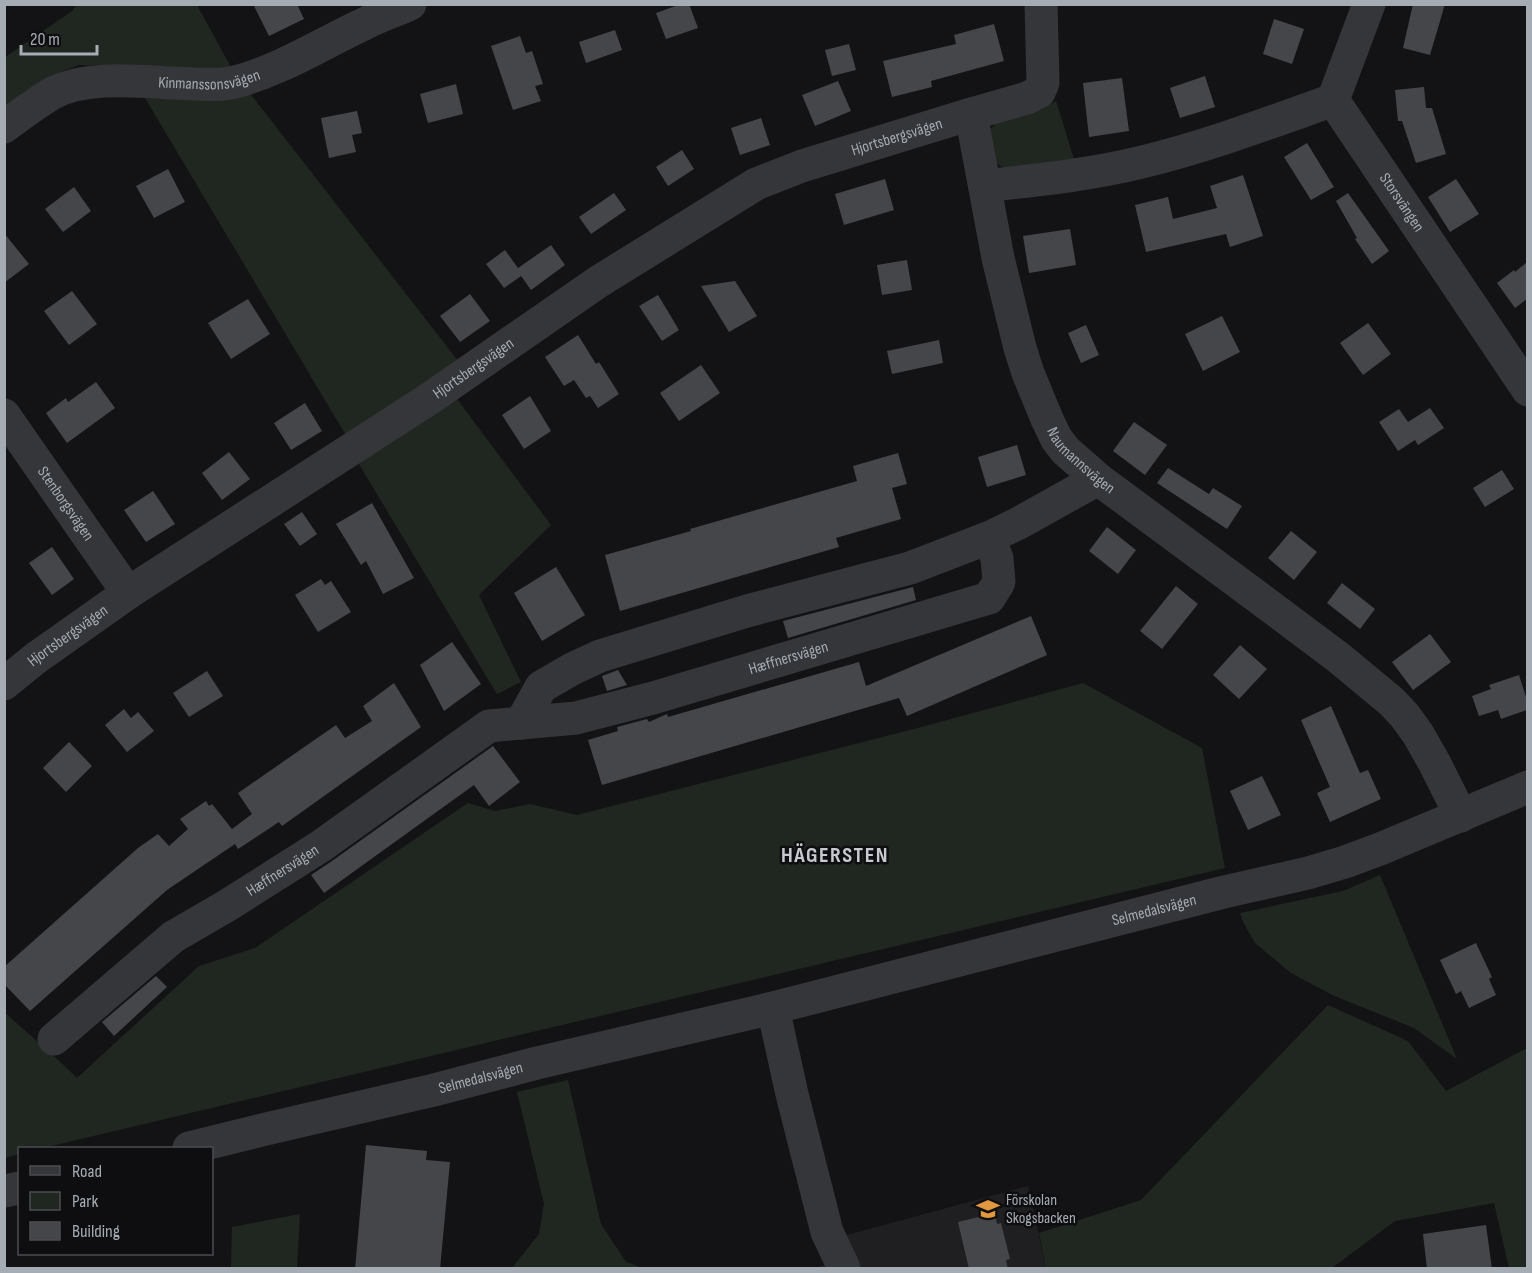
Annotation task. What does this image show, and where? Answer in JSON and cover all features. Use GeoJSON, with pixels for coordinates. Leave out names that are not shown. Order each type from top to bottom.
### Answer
{"type":"FeatureCollection","features":[{"type":"Feature","properties":{"kind":"street","name":"Kinmanssonsvägen"},"geometry":{"type":"LineString","coordinates":[[4,127],[54,93],[73,86],[118,82],[232,83],[283,64],[364,23],[410,4]]}},
{"type":"Feature","properties":{"kind":"street"},"geometry":{"type":"LineString","coordinates":[[971,114],[1028,98],[1039,92],[1043,83],[1041,4]]}},
{"type":"Feature","properties":{"kind":"street"},"geometry":{"type":"LineString","coordinates":[[985,186],[1085,173],[1137,163],[1195,148],[1333,100],[1369,4]]}},
{"type":"Feature","properties":{"kind":"street","name":"Storsvängen"},"geometry":{"type":"LineString","coordinates":[[1333,100],[1527,390]]}},
{"type":"Feature","properties":{"kind":"street","name":"Naumannsvägen"},"geometry":{"type":"LineString","coordinates":[[971,114],[1011,315],[1028,374],[1056,438],[1065,450],[1098,479],[1339,658],[1392,702],[1418,734],[1461,816]]}},
{"type":"Feature","properties":{"kind":"street","name":"Hjortsbergsvägen"},"geometry":{"type":"LineString","coordinates":[[4,684],[36,658],[128,593],[429,399],[598,282],[756,184],[802,166],[971,114]]}},
{"type":"Feature","properties":{"kind":"street","name":"Stenborgsvägen"},"geometry":{"type":"LineString","coordinates":[[4,415],[128,593]]}},
{"type":"Feature","properties":{"kind":"street"},"geometry":{"type":"LineString","coordinates":[[521,723],[541,687],[600,656],[747,611],[910,568],[988,538],[1098,479]]}},
{"type":"Feature","properties":{"kind":"street","name":"Hæffnersvägen"},"geometry":{"type":"LineString","coordinates":[[54,1039],[173,937],[321,846],[489,726],[576,718],[653,698],[989,598],[999,582],[997,558],[988,538]]}},
{"type":"Feature","properties":{"kind":"street","name":"Selmedalsvägen"},"geometry":{"type":"LineString","coordinates":[[197,1147],[537,1063],[773,1008],[1224,891],[1308,873],[1354,859],[1527,787]]}},
{"type":"Feature","properties":{"kind":"street"},"geometry":{"type":"LineString","coordinates":[[773,1008],[827,1232],[844,1269]]}},
{"type":"Feature","properties":{"kind":"shaded area","name":"Förskolan Skogsbacken"},"geometry":{"type":"Polygon","coordinates":[[[1028,1186],[1046,1268],[814,1268],[824,1265],[839,1237],[1028,1186]]]}},
{"type":"Feature","properties":{"kind":"green space"},"geometry":{"type":"Polygon","coordinates":[[[77,5],[197,5],[233,71],[79,65],[60,72],[5,112],[4,58],[72,11],[77,5]]]}},
{"type":"Feature","properties":{"kind":"green space"},"geometry":{"type":"Polygon","coordinates":[[[249,92],[459,362],[347,437],[142,93],[249,92]]]}},
{"type":"Feature","properties":{"kind":"green space"},"geometry":{"type":"Polygon","coordinates":[[[1056,101],[1074,159],[1005,169],[995,162],[989,130],[998,122],[1042,109],[1056,101]]]}},
{"type":"Feature","properties":{"kind":"green space"},"geometry":{"type":"Polygon","coordinates":[[[454,395],[551,525],[479,595],[521,682],[497,694],[356,459],[454,395]]]}},
{"type":"Feature","properties":{"kind":"green space"},"geometry":{"type":"Polygon","coordinates":[[[1083,683],[1202,748],[1225,868],[47,1147],[18,1147],[18,1154],[5,1158],[4,1012],[77,1078],[199,966],[255,948],[468,803],[495,811],[530,804],[577,815],[914,729],[1083,683]]]}},
{"type":"Feature","properties":{"kind":"green space"},"geometry":{"type":"Polygon","coordinates":[[[1380,875],[1457,1059],[1414,1028],[1332,995],[1291,973],[1255,943],[1240,913],[1343,891],[1380,875]]]}},
{"type":"Feature","properties":{"kind":"green space"},"geometry":{"type":"Polygon","coordinates":[[[1328,1005],[1408,1041],[1446,1091],[1527,1048],[1527,1268],[1509,1268],[1494,1203],[1395,1221],[1332,1268],[1046,1268],[1039,1233],[1141,1200],[1328,1005]]]}},
{"type":"Feature","properties":{"kind":"green space"},"geometry":{"type":"Polygon","coordinates":[[[568,1080],[601,1224],[626,1262],[643,1268],[512,1268],[539,1234],[544,1204],[517,1092],[568,1080]]]}},
{"type":"Feature","properties":{"kind":"green space"},"geometry":{"type":"Polygon","coordinates":[[[300,1214],[297,1268],[231,1268],[232,1227],[300,1214]]]}},
{"type":"Feature","properties":{"kind":"building"},"geometry":{"type":"Polygon","coordinates":[[[253,4],[297,4],[304,19],[269,36],[253,4]]]}},
{"type":"Feature","properties":{"kind":"building"},"geometry":{"type":"Polygon","coordinates":[[[681,4],[689,4],[698,28],[666,39],[656,13],[681,4]]]}},
{"type":"Feature","properties":{"kind":"building"},"geometry":{"type":"Polygon","coordinates":[[[1413,4],[1445,4],[1430,55],[1403,48],[1413,4]]]}},
{"type":"Feature","properties":{"kind":"building"},"geometry":{"type":"Polygon","coordinates":[[[1274,19],[1304,29],[1292,64],[1263,54],[1274,19]]]}},
{"type":"Feature","properties":{"kind":"building"},"geometry":{"type":"Polygon","coordinates":[[[994,24],[1004,61],[931,81],[932,87],[892,97],[883,61],[956,44],[954,35],[994,24]]]}},
{"type":"Feature","properties":{"kind":"building"},"geometry":{"type":"Polygon","coordinates":[[[615,30],[622,50],[586,63],[579,42],[615,30]]]}},
{"type":"Feature","properties":{"kind":"building"},"geometry":{"type":"Polygon","coordinates":[[[520,36],[526,53],[532,51],[543,84],[535,86],[541,101],[513,110],[491,46],[520,36]]]}},
{"type":"Feature","properties":{"kind":"building"},"geometry":{"type":"Polygon","coordinates":[[[849,44],[856,70],[832,76],[825,50],[849,44]]]}},
{"type":"Feature","properties":{"kind":"building"},"geometry":{"type":"Polygon","coordinates":[[[1205,76],[1215,107],[1180,118],[1170,88],[1205,76]]]}},
{"type":"Feature","properties":{"kind":"building"},"geometry":{"type":"Polygon","coordinates":[[[1122,78],[1129,131],[1089,137],[1083,83],[1122,78]]]}},
{"type":"Feature","properties":{"kind":"building"},"geometry":{"type":"Polygon","coordinates":[[[838,81],[851,111],[815,126],[802,95],[838,81]]]}},
{"type":"Feature","properties":{"kind":"building"},"geometry":{"type":"Polygon","coordinates":[[[456,84],[463,114],[428,123],[420,94],[456,84]]]}},
{"type":"Feature","properties":{"kind":"building"},"geometry":{"type":"Polygon","coordinates":[[[1424,87],[1426,108],[1432,108],[1446,154],[1416,163],[1402,121],[1398,121],[1395,90],[1424,87]]]}},
{"type":"Feature","properties":{"kind":"building"},"geometry":{"type":"Polygon","coordinates":[[[357,111],[362,133],[352,135],[356,152],[329,158],[321,118],[357,111]]]}},
{"type":"Feature","properties":{"kind":"building"},"geometry":{"type":"Polygon","coordinates":[[[761,118],[770,145],[740,155],[731,128],[761,118]]]}},
{"type":"Feature","properties":{"kind":"building"},"geometry":{"type":"Polygon","coordinates":[[[1307,143],[1334,187],[1311,200],[1284,157],[1307,143]]]}},
{"type":"Feature","properties":{"kind":"building"},"geometry":{"type":"Polygon","coordinates":[[[682,150],[694,169],[668,186],[656,167],[682,150]]]}},
{"type":"Feature","properties":{"kind":"building"},"geometry":{"type":"Polygon","coordinates":[[[168,169],[185,202],[154,218],[136,186],[168,169]]]}},
{"type":"Feature","properties":{"kind":"building"},"geometry":{"type":"Polygon","coordinates":[[[1243,175],[1263,236],[1230,247],[1226,234],[1146,252],[1135,205],[1168,197],[1173,219],[1217,208],[1210,186],[1243,175]]]}},
{"type":"Feature","properties":{"kind":"building"},"geometry":{"type":"Polygon","coordinates":[[[885,179],[894,210],[844,225],[835,194],[885,179]]]}},
{"type":"Feature","properties":{"kind":"building"},"geometry":{"type":"Polygon","coordinates":[[[1456,179],[1479,214],[1450,232],[1428,197],[1456,179]]]}},
{"type":"Feature","properties":{"kind":"building"},"geometry":{"type":"Polygon","coordinates":[[[74,187],[91,211],[63,232],[45,209],[74,187]]]}},
{"type":"Feature","properties":{"kind":"building"},"geometry":{"type":"Polygon","coordinates":[[[614,193],[626,210],[591,234],[579,217],[614,193]]]}},
{"type":"Feature","properties":{"kind":"building"},"geometry":{"type":"Polygon","coordinates":[[[1348,193],[1389,251],[1372,264],[1355,239],[1357,238],[1336,201],[1348,193]]]}},
{"type":"Feature","properties":{"kind":"building"},"geometry":{"type":"Polygon","coordinates":[[[1070,229],[1076,265],[1029,273],[1023,236],[1070,229]]]}},
{"type":"Feature","properties":{"kind":"building"},"geometry":{"type":"Polygon","coordinates":[[[4,233],[29,264],[4,283],[4,233]]]}},
{"type":"Feature","properties":{"kind":"building"},"geometry":{"type":"Polygon","coordinates":[[[551,245],[565,265],[531,290],[521,276],[504,288],[486,264],[505,250],[518,268],[551,245]]]}},
{"type":"Feature","properties":{"kind":"building"},"geometry":{"type":"Polygon","coordinates":[[[907,260],[912,290],[882,295],[877,265],[907,260]]]}},
{"type":"Feature","properties":{"kind":"building"},"geometry":{"type":"Polygon","coordinates":[[[1527,262],[1527,299],[1515,308],[1497,283],[1527,262]]]}},
{"type":"Feature","properties":{"kind":"building"},"geometry":{"type":"Polygon","coordinates":[[[735,281],[757,316],[729,332],[701,286],[735,281]]]}},
{"type":"Feature","properties":{"kind":"building"},"geometry":{"type":"Polygon","coordinates":[[[72,291],[97,324],[69,345],[44,311],[72,291]]]}},
{"type":"Feature","properties":{"kind":"building"},"geometry":{"type":"Polygon","coordinates":[[[470,294],[490,321],[460,342],[440,316],[470,294]]]}},
{"type":"Feature","properties":{"kind":"building"},"geometry":{"type":"Polygon","coordinates":[[[658,295],[679,330],[662,341],[639,306],[658,295]]]}},
{"type":"Feature","properties":{"kind":"building"},"geometry":{"type":"Polygon","coordinates":[[[248,299],[270,334],[231,359],[208,323],[248,299]]]}},
{"type":"Feature","properties":{"kind":"building"},"geometry":{"type":"Polygon","coordinates":[[[1222,316],[1240,352],[1203,371],[1185,334],[1222,316]]]}},
{"type":"Feature","properties":{"kind":"building"},"geometry":{"type":"Polygon","coordinates":[[[1368,323],[1391,354],[1363,375],[1340,343],[1368,323]]]}},
{"type":"Feature","properties":{"kind":"building"},"geometry":{"type":"Polygon","coordinates":[[[1086,325],[1099,355],[1081,363],[1068,333],[1086,325]]]}},
{"type":"Feature","properties":{"kind":"building"},"geometry":{"type":"Polygon","coordinates":[[[578,335],[596,364],[599,362],[619,394],[598,408],[590,396],[586,398],[574,380],[564,386],[545,357],[578,335]]]}},
{"type":"Feature","properties":{"kind":"building"},"geometry":{"type":"Polygon","coordinates":[[[939,340],[943,363],[892,374],[887,351],[939,340]]]}},
{"type":"Feature","properties":{"kind":"building"},"geometry":{"type":"Polygon","coordinates":[[[701,365],[720,393],[679,421],[660,393],[701,365]]]}},
{"type":"Feature","properties":{"kind":"building"},"geometry":{"type":"Polygon","coordinates":[[[96,382],[115,408],[67,443],[46,413],[66,398],[68,402],[96,382]]]}},
{"type":"Feature","properties":{"kind":"building"},"geometry":{"type":"Polygon","coordinates":[[[530,396],[551,431],[524,449],[502,415],[530,396]]]}},
{"type":"Feature","properties":{"kind":"building"},"geometry":{"type":"Polygon","coordinates":[[[305,403],[322,431],[291,450],[274,423],[305,403]]]}},
{"type":"Feature","properties":{"kind":"building"},"geometry":{"type":"Polygon","coordinates":[[[1430,408],[1444,428],[1418,445],[1415,440],[1398,451],[1379,422],[1399,409],[1408,422],[1430,408]]]}},
{"type":"Feature","properties":{"kind":"building"},"geometry":{"type":"Polygon","coordinates":[[[1134,422],[1167,445],[1145,475],[1113,451],[1134,422]]]}},
{"type":"Feature","properties":{"kind":"building"},"geometry":{"type":"Polygon","coordinates":[[[1017,445],[1026,475],[987,487],[978,457],[1017,445]]]}},
{"type":"Feature","properties":{"kind":"building"},"geometry":{"type":"Polygon","coordinates":[[[229,452],[250,479],[222,500],[202,473],[229,452]]]}},
{"type":"Feature","properties":{"kind":"building"},"geometry":{"type":"Polygon","coordinates":[[[898,453],[907,484],[892,488],[901,519],[836,538],[839,547],[620,611],[605,555],[857,481],[853,466],[898,453]]]}},
{"type":"Feature","properties":{"kind":"building"},"geometry":{"type":"Polygon","coordinates":[[[1168,468],[1209,494],[1213,488],[1242,506],[1227,529],[1157,483],[1168,468]]]}},
{"type":"Feature","properties":{"kind":"building"},"geometry":{"type":"Polygon","coordinates":[[[1502,470],[1514,489],[1485,507],[1473,488],[1502,470]]]}},
{"type":"Feature","properties":{"kind":"building"},"geometry":{"type":"Polygon","coordinates":[[[153,491],[175,524],[146,542],[124,510],[153,491]]]}},
{"type":"Feature","properties":{"kind":"building"},"geometry":{"type":"Polygon","coordinates":[[[372,503],[414,578],[383,594],[366,561],[361,565],[336,524],[372,503]]]}},
{"type":"Feature","properties":{"kind":"building"},"geometry":{"type":"Polygon","coordinates":[[[302,512],[317,534],[300,546],[284,524],[302,512]]]}},
{"type":"Feature","properties":{"kind":"building"},"geometry":{"type":"Polygon","coordinates":[[[1107,527],[1136,550],[1118,574],[1089,551],[1107,527]]]}},
{"type":"Feature","properties":{"kind":"building"},"geometry":{"type":"Polygon","coordinates":[[[1291,531],[1317,552],[1294,580],[1268,558],[1291,531]]]}},
{"type":"Feature","properties":{"kind":"building"},"geometry":{"type":"Polygon","coordinates":[[[52,547],[74,579],[52,595],[29,563],[52,547]]]}},
{"type":"Feature","properties":{"kind":"building"},"geometry":{"type":"Polygon","coordinates":[[[556,567],[585,615],[542,641],[514,593],[556,567]]]}},
{"type":"Feature","properties":{"kind":"building"},"geometry":{"type":"Polygon","coordinates":[[[321,579],[325,585],[331,581],[351,612],[318,632],[295,595],[321,579]]]}},
{"type":"Feature","properties":{"kind":"building"},"geometry":{"type":"Polygon","coordinates":[[[1342,583],[1375,609],[1360,629],[1327,603],[1342,583]]]}},
{"type":"Feature","properties":{"kind":"building"},"geometry":{"type":"Polygon","coordinates":[[[1176,586],[1198,604],[1162,649],[1140,631],[1176,586]]]}},
{"type":"Feature","properties":{"kind":"building"},"geometry":{"type":"Polygon","coordinates":[[[913,587],[916,600],[788,638],[783,621],[913,587]]]}},
{"type":"Feature","properties":{"kind":"building"},"geometry":{"type":"Polygon","coordinates":[[[1031,616],[1047,655],[907,716],[899,698],[602,785],[588,740],[618,731],[617,727],[647,719],[649,722],[667,714],[668,717],[859,662],[866,686],[1031,616]]]}},
{"type":"Feature","properties":{"kind":"building"},"geometry":{"type":"Polygon","coordinates":[[[1430,634],[1451,662],[1413,690],[1392,662],[1430,634]]]}},
{"type":"Feature","properties":{"kind":"building"},"geometry":{"type":"Polygon","coordinates":[[[452,642],[481,684],[444,711],[420,665],[452,642]]]}},
{"type":"Feature","properties":{"kind":"building"},"geometry":{"type":"Polygon","coordinates":[[[1240,645],[1267,669],[1239,699],[1213,675],[1240,645]]]}},
{"type":"Feature","properties":{"kind":"building"},"geometry":{"type":"Polygon","coordinates":[[[618,670],[627,685],[607,691],[602,676],[618,670]]]}},
{"type":"Feature","properties":{"kind":"building"},"geometry":{"type":"Polygon","coordinates":[[[207,671],[223,696],[189,717],[173,693],[207,671]]]}},
{"type":"Feature","properties":{"kind":"building"},"geometry":{"type":"Polygon","coordinates":[[[1519,675],[1527,700],[1527,710],[1501,719],[1498,710],[1479,716],[1472,696],[1491,689],[1489,685],[1519,675]]]}},
{"type":"Feature","properties":{"kind":"building"},"geometry":{"type":"Polygon","coordinates":[[[394,683],[421,727],[282,826],[279,822],[238,849],[235,844],[167,890],[30,1011],[4,984],[4,967],[138,848],[158,834],[169,846],[188,829],[180,819],[206,801],[209,806],[212,804],[232,829],[252,814],[238,793],[336,725],[345,738],[372,721],[363,706],[394,683]]]}},
{"type":"Feature","properties":{"kind":"building"},"geometry":{"type":"Polygon","coordinates":[[[1331,706],[1360,773],[1368,770],[1381,799],[1330,822],[1317,793],[1330,787],[1301,720],[1331,706]]]}},
{"type":"Feature","properties":{"kind":"building"},"geometry":{"type":"Polygon","coordinates":[[[124,709],[131,718],[138,712],[154,731],[127,752],[105,725],[124,709]]]}},
{"type":"Feature","properties":{"kind":"building"},"geometry":{"type":"Polygon","coordinates":[[[69,742],[92,766],[66,792],[43,768],[69,742]]]}},
{"type":"Feature","properties":{"kind":"building"},"geometry":{"type":"Polygon","coordinates":[[[493,746],[520,782],[489,806],[474,785],[324,893],[311,875],[493,746]]]}},
{"type":"Feature","properties":{"kind":"building"},"geometry":{"type":"Polygon","coordinates":[[[1262,776],[1281,815],[1248,830],[1230,791],[1262,776]]]}},
{"type":"Feature","properties":{"kind":"building"},"geometry":{"type":"Polygon","coordinates":[[[1476,943],[1492,977],[1489,979],[1496,995],[1469,1008],[1461,991],[1456,994],[1440,960],[1476,943]]]}},
{"type":"Feature","properties":{"kind":"building"},"geometry":{"type":"Polygon","coordinates":[[[156,976],[167,987],[114,1036],[102,1022],[156,976]]]}},
{"type":"Feature","properties":{"kind":"building"},"geometry":{"type":"Polygon","coordinates":[[[366,1145],[427,1151],[426,1160],[450,1162],[440,1269],[355,1269],[366,1145]]]}},
{"type":"Feature","properties":{"kind":"building"},"geometry":{"type":"Polygon","coordinates":[[[995,1213],[997,1224],[1001,1223],[1010,1259],[1006,1260],[1008,1269],[969,1269],[958,1222],[995,1213]]]}},
{"type":"Feature","properties":{"kind":"building"},"geometry":{"type":"Polygon","coordinates":[[[1486,1225],[1492,1269],[1427,1269],[1423,1234],[1486,1225]]]}},
{"type":"Feature","properties":{"kind":"place","name":"Förskolan Skogsbacken"},"geometry":{"type":"Point","coordinates":[988,1209]}},
{"type":"Feature","properties":{"kind":"district","name":"HÄGERSTEN"},"geometry":{"type":"Point","coordinates":[835,855]}}]}
